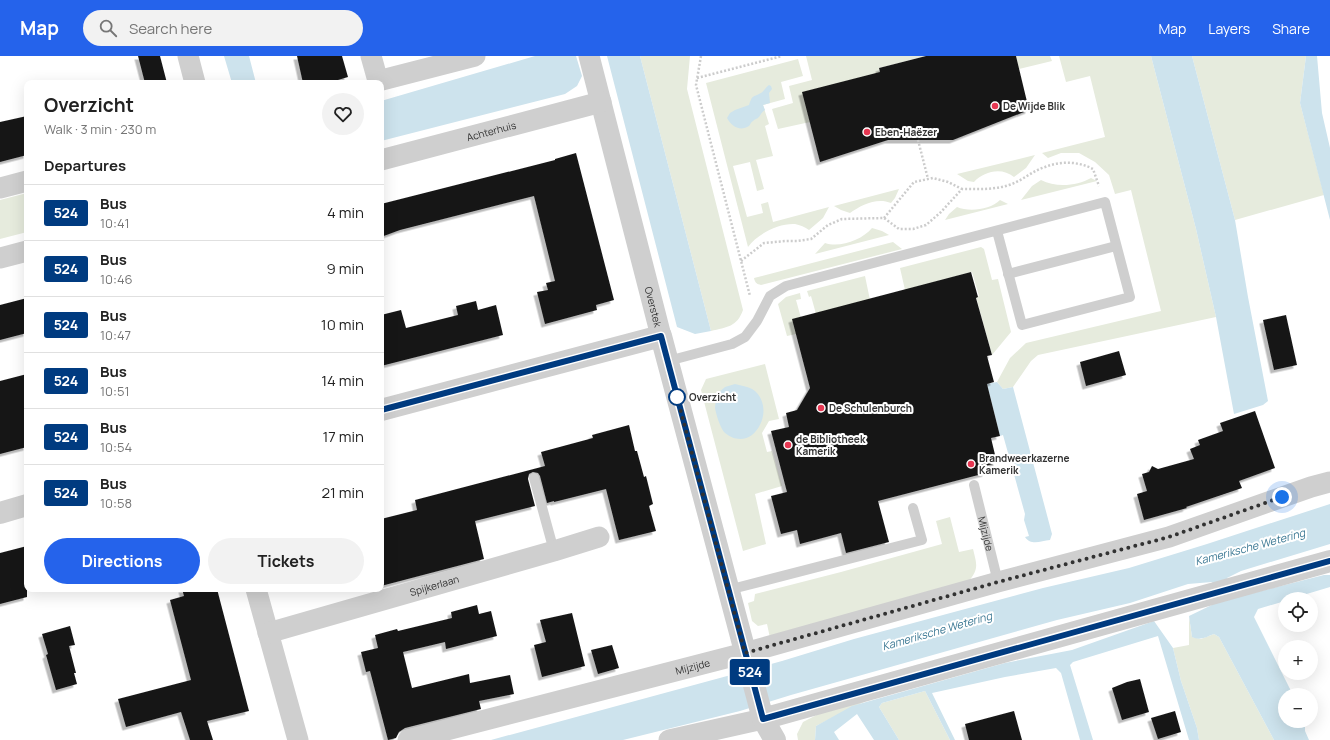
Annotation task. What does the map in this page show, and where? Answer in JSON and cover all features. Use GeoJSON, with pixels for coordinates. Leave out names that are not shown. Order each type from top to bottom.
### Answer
{"type":"FeatureCollection","features":[{"type":"Feature","properties":{"kind":"street"},"geometry":{"type":"LineString","coordinates":[[188,56],[194,80]]}},
{"type":"Feature","properties":{"kind":"street"},"geometry":{"type":"LineString","coordinates":[[371,56],[378,80]]}},
{"type":"Feature","properties":{"kind":"street"},"geometry":{"type":"LineString","coordinates":[[382,80],[474,56]]}},
{"type":"Feature","properties":{"kind":"street","name":"Overstek"},"geometry":{"type":"LineString","coordinates":[[589,56],[728,590],[762,714],[775,740]]}},
{"type":"Feature","properties":{"kind":"street","name":"Achterhuis"},"geometry":{"type":"LineString","coordinates":[[384,159],[601,102]]}},
{"type":"Feature","properties":{"kind":"street"},"geometry":{"type":"LineString","coordinates":[[0,188],[24,182]]}},
{"type":"Feature","properties":{"kind":"street"},"geometry":{"type":"LineString","coordinates":[[0,258],[24,252]]}},
{"type":"Feature","properties":{"kind":"street"},"geometry":{"type":"LineString","coordinates":[[384,409],[661,336]]}},
{"type":"Feature","properties":{"kind":"street","name":"Mijzijde"},"geometry":{"type":"LineString","coordinates":[[408,740],[746,656],[998,582],[1169,537],[1311,487],[1330,482]]}},
{"type":"Feature","properties":{"kind":"street"},"geometry":{"type":"LineString","coordinates":[[0,513],[24,506]]}},
{"type":"Feature","properties":{"kind":"street","name":"Spijkerlaan"},"geometry":{"type":"LineString","coordinates":[[268,633],[599,537]]}},
{"type":"Feature","properties":{"kind":"street"},"geometry":{"type":"LineString","coordinates":[[669,740],[1239,587],[1330,561]]}},
{"type":"Feature","properties":{"kind":"street"},"geometry":{"type":"LineString","coordinates":[[257,592],[298,740]]}},
{"type":"Feature","properties":{"kind":"lane"},"geometry":{"type":"LineString","coordinates":[[668,361],[732,344],[745,337],[757,322],[770,296],[786,286],[996,230],[1104,202],[1130,297],[1022,325],[996,230]]}},
{"type":"Feature","properties":{"kind":"lane"},"geometry":{"type":"LineString","coordinates":[[1008,274],[1116,246]]}},
{"type":"Feature","properties":{"kind":"lane"},"geometry":{"type":"LineString","coordinates":[[534,478],[554,551]]}},
{"type":"Feature","properties":{"kind":"lane","name":"Mijzijde"},"geometry":{"type":"LineString","coordinates":[[974,486],[998,582]]}},
{"type":"Feature","properties":{"kind":"lane"},"geometry":{"type":"LineString","coordinates":[[728,590],[922,540],[913,508]]}},
{"type":"Feature","properties":{"kind":"path"},"geometry":{"type":"LineString","coordinates":[[700,56],[696,85],[757,322]]}},
{"type":"Feature","properties":{"kind":"path"},"geometry":{"type":"LineString","coordinates":[[697,78],[782,56]]}},
{"type":"Feature","properties":{"kind":"path"},"geometry":{"type":"LineString","coordinates":[[918,140],[928,179]]}},
{"type":"Feature","properties":{"kind":"path"},"geometry":{"type":"LineString","coordinates":[[884,218],[914,182],[933,178],[948,182],[962,189],[993,188],[1009,185],[1022,180],[1044,167],[1064,162],[1083,164],[1093,169],[1104,202]]}},
{"type":"Feature","properties":{"kind":"path"},"geometry":{"type":"LineString","coordinates":[[741,261],[764,243],[811,239],[828,225],[842,219],[884,218],[899,229],[913,229],[926,225],[941,212],[962,189]]}},
{"type":"Feature","properties":{"kind":"shaded area"},"geometry":{"type":"Polygon","coordinates":[[[640,56],[690,56],[687,89],[743,310],[738,320],[727,327],[711,331],[640,56]]]}},
{"type":"Feature","properties":{"kind":"shaded area"},"geometry":{"type":"Polygon","coordinates":[[[806,56],[926,56],[879,68],[880,72],[810,122],[778,129],[772,109],[793,103],[789,86],[812,80],[806,56]]]}},
{"type":"Feature","properties":{"kind":"shaded area"},"geometry":{"type":"Polygon","coordinates":[[[1016,56],[1050,56],[1052,61],[1019,69],[1016,56]]]}},
{"type":"Feature","properties":{"kind":"shaded area"},"geometry":{"type":"Polygon","coordinates":[[[1059,56],[1151,56],[1196,229],[1216,317],[1038,355],[1031,361],[1013,387],[1003,389],[997,382],[1010,358],[1026,343],[1161,311],[1131,190],[1115,194],[1109,175],[1095,162],[1079,153],[1061,153],[1048,158],[1042,153],[1105,137],[1090,76],[1066,82],[1059,56]]]}},
{"type":"Feature","properties":{"kind":"shaded area"},"geometry":{"type":"Polygon","coordinates":[[[1192,56],[1306,56],[1300,103],[1324,195],[1235,220],[1192,56]]]}},
{"type":"Feature","properties":{"kind":"shaded area"},"geometry":{"type":"Polygon","coordinates":[[[798,59],[803,76],[781,82],[785,99],[763,105],[769,124],[765,126],[773,156],[756,160],[764,189],[757,191],[750,162],[733,166],[747,217],[763,213],[761,204],[768,202],[773,222],[829,207],[823,218],[809,230],[795,224],[782,225],[769,230],[752,242],[748,247],[706,83],[798,59]]]}},
{"type":"Feature","properties":{"kind":"shaded area"},"geometry":{"type":"Polygon","coordinates":[[[1035,155],[1026,168],[1014,177],[999,171],[983,175],[974,182],[968,181],[957,174],[1035,155]]]}},
{"type":"Feature","properties":{"kind":"shaded area"},"geometry":{"type":"Polygon","coordinates":[[[1091,178],[1097,181],[1021,200],[1032,186],[1041,180],[1047,183],[1066,185],[1079,183],[1091,178]]]}},
{"type":"Feature","properties":{"kind":"shaded area"},"geometry":{"type":"Polygon","coordinates":[[[899,189],[891,203],[886,201],[875,201],[859,207],[850,213],[834,206],[899,189]]]}},
{"type":"Feature","properties":{"kind":"shaded area"},"geometry":{"type":"Polygon","coordinates":[[[24,194],[24,233],[0,239],[0,200],[24,194]]]}},
{"type":"Feature","properties":{"kind":"shaded area"},"geometry":{"type":"Polygon","coordinates":[[[1000,200],[1008,204],[945,220],[957,207],[973,210],[991,206],[1000,200]]]}},
{"type":"Feature","properties":{"kind":"shaded area"},"geometry":{"type":"Polygon","coordinates":[[[872,228],[889,235],[815,254],[825,243],[844,244],[863,236],[872,228]]]}},
{"type":"Feature","properties":{"kind":"shaded area"},"geometry":{"type":"Polygon","coordinates":[[[893,242],[902,249],[761,285],[756,283],[754,280],[754,278],[893,242]]]}},
{"type":"Feature","properties":{"kind":"shaded area"},"geometry":{"type":"Polygon","coordinates":[[[981,247],[984,249],[992,280],[998,279],[1011,332],[992,355],[976,297],[979,296],[972,272],[905,290],[900,268],[981,247]]]}},
{"type":"Feature","properties":{"kind":"shaded area"},"geometry":{"type":"Polygon","coordinates":[[[865,276],[870,300],[816,314],[811,296],[809,297],[807,291],[865,276]]]}},
{"type":"Feature","properties":{"kind":"shaded area"},"geometry":{"type":"Polygon","coordinates":[[[800,293],[801,299],[796,300],[801,318],[796,334],[787,336],[778,304],[786,297],[800,293]]]}},
{"type":"Feature","properties":{"kind":"shaded area"},"geometry":{"type":"Polygon","coordinates":[[[765,364],[779,419],[769,421],[762,433],[767,452],[772,451],[782,486],[755,494],[766,544],[743,551],[701,390],[706,379],[765,364]]]}},
{"type":"Feature","properties":{"kind":"shaded area"},"geometry":{"type":"Polygon","coordinates":[[[950,517],[959,552],[973,549],[976,567],[974,574],[968,582],[770,638],[767,624],[758,626],[752,621],[748,603],[754,601],[755,594],[942,544],[936,521],[950,517]]]}},
{"type":"Feature","properties":{"kind":"shaded area"},"geometry":{"type":"Polygon","coordinates":[[[1189,616],[1192,637],[1201,639],[1214,634],[1219,637],[1274,740],[1199,740],[1197,728],[1181,681],[1173,648],[1189,645],[1189,616]]]}},
{"type":"Feature","properties":{"kind":"shaded area"},"geometry":{"type":"Polygon","coordinates":[[[925,691],[950,740],[899,740],[879,707],[882,703],[925,691]]]}},
{"type":"Feature","properties":{"kind":"shaded area"},"geometry":{"type":"Polygon","coordinates":[[[872,698],[816,726],[815,740],[798,740],[797,734],[803,722],[840,703],[872,698]]]}},
{"type":"Feature","properties":{"kind":"water"},"geometry":{"type":"Polygon","coordinates":[[[224,56],[249,56],[255,80],[231,80],[224,56]]]}},
{"type":"Feature","properties":{"kind":"water"},"geometry":{"type":"Polygon","coordinates":[[[535,56],[576,56],[582,76],[577,86],[565,94],[384,140],[384,100],[535,56]]]}},
{"type":"Feature","properties":{"kind":"water"},"geometry":{"type":"Polygon","coordinates":[[[607,56],[640,56],[711,331],[695,334],[677,327],[607,56]]]}},
{"type":"Feature","properties":{"kind":"water"},"geometry":{"type":"Polygon","coordinates":[[[1151,56],[1192,56],[1235,220],[1268,401],[1263,405],[1234,414],[1216,317],[1196,229],[1151,56]]]}},
{"type":"Feature","properties":{"kind":"water"},"geometry":{"type":"Polygon","coordinates":[[[1306,56],[1317,56],[1322,113],[1330,148],[1330,220],[1300,103],[1306,56]]]}},
{"type":"Feature","properties":{"kind":"water"},"geometry":{"type":"Polygon","coordinates":[[[769,85],[772,89],[769,93],[770,103],[763,105],[765,110],[759,117],[752,121],[746,128],[733,126],[727,118],[730,113],[749,105],[754,96],[761,93],[769,85]]]}},
{"type":"Feature","properties":{"kind":"water"},"geometry":{"type":"Polygon","coordinates":[[[997,382],[1003,389],[1013,387],[1052,534],[1050,540],[1033,542],[1027,540],[1025,537],[1029,536],[1024,520],[1025,514],[1003,435],[1000,436],[987,384],[997,382]]]}},
{"type":"Feature","properties":{"kind":"water"},"geometry":{"type":"Polygon","coordinates":[[[735,384],[753,389],[763,404],[762,421],[756,431],[752,435],[741,439],[734,438],[724,432],[718,420],[715,408],[718,393],[725,387],[735,384]]]}},
{"type":"Feature","properties":{"kind":"water","name":"Kameriksche Wetering"},"geometry":{"type":"Polygon","coordinates":[[[1330,504],[1330,544],[1241,571],[1227,578],[1228,581],[1213,584],[1212,582],[1188,584],[1130,603],[1057,620],[791,695],[740,711],[623,740],[491,740],[1043,588],[1129,568],[1330,504]]]}},
{"type":"Feature","properties":{"kind":"water"},"geometry":{"type":"Polygon","coordinates":[[[1324,575],[1330,575],[1330,587],[1313,592],[1278,592],[1278,603],[1258,609],[1254,617],[1278,665],[1278,680],[1286,680],[1290,688],[1278,688],[1278,728],[1305,728],[1309,740],[1274,740],[1219,637],[1214,634],[1200,639],[1192,637],[1189,616],[1218,602],[1324,575]]]}},
{"type":"Feature","properties":{"kind":"water"},"geometry":{"type":"Polygon","coordinates":[[[1154,621],[1173,648],[1181,681],[1197,728],[1199,740],[1189,740],[1158,636],[1073,662],[1070,665],[1093,740],[1080,740],[1061,673],[1056,668],[1005,677],[932,693],[955,740],[950,740],[925,691],[882,703],[879,707],[899,740],[874,740],[857,714],[834,732],[839,740],[815,740],[816,726],[852,706],[1005,663],[1072,650],[1154,621]]]}},
{"type":"Feature","properties":{"kind":"building"},"geometry":{"type":"Polygon","coordinates":[[[138,56],[160,56],[166,80],[144,80],[138,56]]]}},
{"type":"Feature","properties":{"kind":"building"},"geometry":{"type":"Polygon","coordinates":[[[297,56],[342,56],[348,77],[338,80],[302,80],[297,56]]]}},
{"type":"Feature","properties":{"kind":"building"},"geometry":{"type":"Polygon","coordinates":[[[926,56],[1016,56],[1029,110],[953,140],[888,140],[820,162],[802,92],[880,72],[879,68],[926,56]]]}},
{"type":"Feature","properties":{"kind":"building"},"geometry":{"type":"Polygon","coordinates":[[[24,117],[24,156],[0,162],[0,122],[24,117]]]}},
{"type":"Feature","properties":{"kind":"building"},"geometry":{"type":"Polygon","coordinates":[[[576,153],[614,300],[596,305],[597,310],[545,324],[537,292],[548,290],[546,283],[555,281],[534,196],[400,230],[384,236],[384,203],[576,153]]]}},
{"type":"Feature","properties":{"kind":"building"},"geometry":{"type":"Polygon","coordinates":[[[971,272],[978,297],[976,298],[992,355],[987,356],[994,382],[987,384],[1000,436],[991,438],[997,463],[985,466],[986,473],[878,501],[889,542],[846,553],[841,533],[800,544],[797,530],[781,534],[771,496],[787,492],[771,431],[789,427],[786,413],[797,410],[810,388],[792,319],[971,272]]]}},
{"type":"Feature","properties":{"kind":"building"},"geometry":{"type":"Polygon","coordinates":[[[24,299],[24,334],[0,340],[0,305],[24,299]]]}},
{"type":"Feature","properties":{"kind":"building"},"geometry":{"type":"Polygon","coordinates":[[[476,301],[478,310],[496,305],[503,335],[384,365],[384,314],[401,310],[406,328],[458,315],[456,306],[476,301]]]}},
{"type":"Feature","properties":{"kind":"building"},"geometry":{"type":"Polygon","coordinates":[[[1286,315],[1297,365],[1274,370],[1263,320],[1286,315]]]}},
{"type":"Feature","properties":{"kind":"building"},"geometry":{"type":"Polygon","coordinates":[[[1119,351],[1126,375],[1086,386],[1080,362],[1119,351]]]}},
{"type":"Feature","properties":{"kind":"building"},"geometry":{"type":"Polygon","coordinates":[[[24,375],[24,448],[0,454],[0,381],[24,375]]]}},
{"type":"Feature","properties":{"kind":"building"},"geometry":{"type":"Polygon","coordinates":[[[1255,411],[1275,468],[1239,481],[1242,488],[1186,507],[1187,508],[1144,520],[1137,494],[1147,491],[1142,474],[1149,472],[1152,466],[1158,469],[1194,459],[1190,449],[1200,445],[1198,440],[1223,431],[1220,423],[1255,411]]]}},
{"type":"Feature","properties":{"kind":"building"},"geometry":{"type":"Polygon","coordinates":[[[629,425],[635,451],[637,451],[644,477],[646,476],[653,504],[649,506],[656,531],[619,540],[606,489],[547,503],[540,476],[538,473],[533,472],[529,474],[528,479],[535,506],[475,521],[484,559],[384,585],[384,518],[417,510],[415,500],[545,466],[541,452],[593,438],[592,435],[629,425]]]}},
{"type":"Feature","properties":{"kind":"building"},"geometry":{"type":"Polygon","coordinates":[[[24,547],[24,592],[27,592],[27,597],[0,604],[0,553],[24,547]]]}},
{"type":"Feature","properties":{"kind":"building"},"geometry":{"type":"Polygon","coordinates":[[[183,592],[218,592],[249,711],[207,721],[213,740],[190,740],[181,712],[126,727],[118,699],[191,680],[170,600],[184,596],[183,592]]]}},
{"type":"Feature","properties":{"kind":"building"},"geometry":{"type":"Polygon","coordinates":[[[477,605],[479,614],[491,611],[497,636],[446,649],[445,642],[403,652],[412,688],[469,674],[470,683],[510,675],[514,694],[479,701],[481,709],[405,728],[399,732],[396,738],[388,740],[370,671],[366,672],[361,652],[378,648],[375,635],[452,618],[451,612],[477,605]]]}},
{"type":"Feature","properties":{"kind":"building"},"geometry":{"type":"Polygon","coordinates":[[[572,613],[585,666],[542,677],[534,645],[546,642],[540,620],[572,613]]]}},
{"type":"Feature","properties":{"kind":"building"},"geometry":{"type":"Polygon","coordinates":[[[70,626],[75,645],[69,646],[76,673],[74,673],[77,684],[56,690],[46,655],[48,654],[42,634],[70,626]]]}},
{"type":"Feature","properties":{"kind":"building"},"geometry":{"type":"Polygon","coordinates":[[[612,645],[619,668],[598,674],[591,650],[612,645]]]}},
{"type":"Feature","properties":{"kind":"building"},"geometry":{"type":"Polygon","coordinates":[[[1140,679],[1149,712],[1122,720],[1112,688],[1140,679]]]}},
{"type":"Feature","properties":{"kind":"building"},"geometry":{"type":"Polygon","coordinates":[[[1014,711],[1022,740],[969,740],[965,724],[1014,711]]]}},
{"type":"Feature","properties":{"kind":"building"},"geometry":{"type":"Polygon","coordinates":[[[1175,711],[1181,732],[1158,739],[1151,718],[1175,711]]]}},
{"type":"Feature","properties":{"kind":"bus line","name":"524"},"geometry":{"type":"LineString","coordinates":[[384,409],[661,336],[763,719],[1330,561]]}},
{"type":"Feature","properties":{"kind":"place","name":"De Wijde Blik"},"geometry":{"type":"Point","coordinates":[995,106]}},
{"type":"Feature","properties":{"kind":"place","name":"Eben-Haëzer"},"geometry":{"type":"Point","coordinates":[867,132]}},
{"type":"Feature","properties":{"kind":"place","name":"Overzicht"},"geometry":{"type":"Point","coordinates":[677,397]}},
{"type":"Feature","properties":{"kind":"place","name":"De Schulenburch"},"geometry":{"type":"Point","coordinates":[821,408]}},
{"type":"Feature","properties":{"kind":"place","name":"de Bibliotheek Kamerik"},"geometry":{"type":"Point","coordinates":[788,445]}},
{"type":"Feature","properties":{"kind":"place","name":"Brandweerkazerne Kamerik"},"geometry":{"type":"Point","coordinates":[971,464]}},
{"type":"Feature","properties":{"kind":"route"},"geometry":{"type":"LineString","coordinates":[[677,397],[745,653],[998,582],[1169,537],[1282,497]]}}]}
